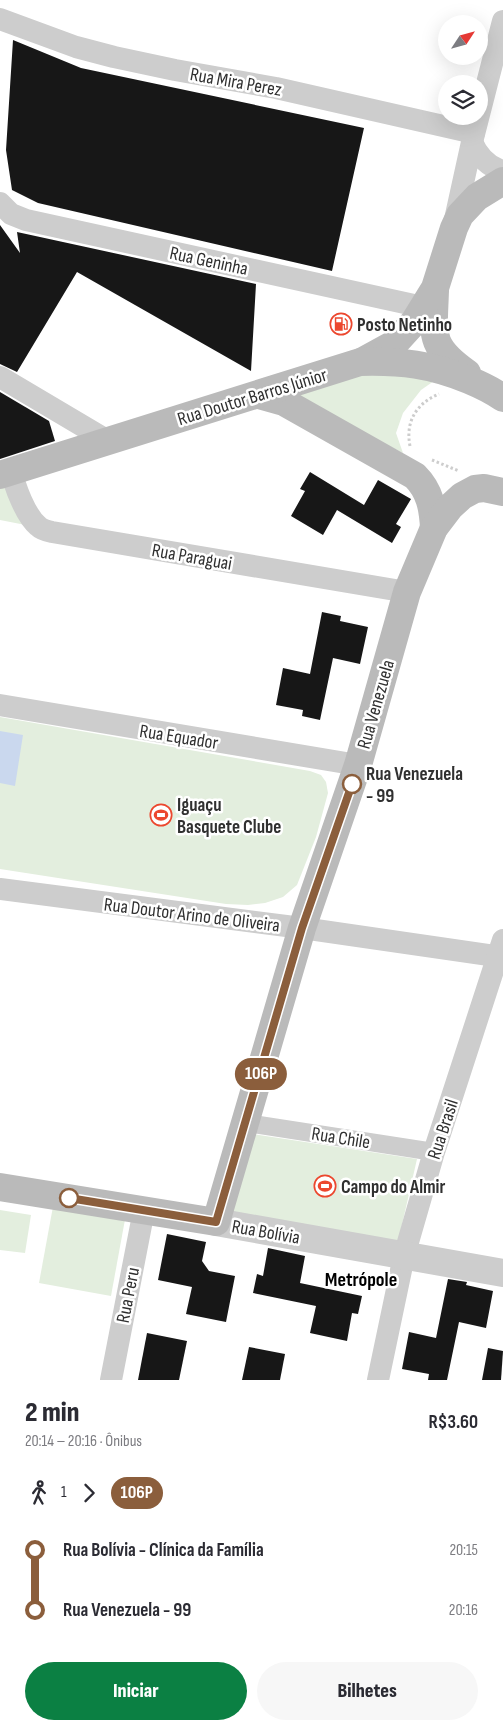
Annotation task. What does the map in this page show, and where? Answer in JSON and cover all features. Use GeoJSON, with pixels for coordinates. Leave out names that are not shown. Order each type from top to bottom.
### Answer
{"type":"FeatureCollection","features":[{"type":"Feature","properties":{"kind":"main road"},"geometry":{"type":"LineString","coordinates":[[360,362],[394,344],[407,330],[429,298],[460,215],[482,193],[503,181]]}},
{"type":"Feature","properties":{"kind":"main road"},"geometry":{"type":"LineString","coordinates":[[429,298],[434,332],[442,351],[450,361],[498,394]]}},
{"type":"Feature","properties":{"kind":"main road","name":"Rua Doutor Barros Júnior"},"geometry":{"type":"LineString","coordinates":[[6,473],[360,362],[407,363],[432,366],[498,394]]}},
{"type":"Feature","properties":{"kind":"main road"},"geometry":{"type":"LineString","coordinates":[[259,395],[284,402],[415,476],[424,486],[430,498],[434,528]]}},
{"type":"Feature","properties":{"kind":"main road","name":"Rua Venezuela"},"geometry":{"type":"LineString","coordinates":[[216,1222],[247,1123],[302,928],[358,766],[407,592],[434,528],[457,501],[480,488],[503,492]]}},
{"type":"Feature","properties":{"kind":"main road","name":"Rua Bolívia"},"geometry":{"type":"LineString","coordinates":[[0,1187],[216,1222]]}},
{"type":"Feature","properties":{"kind":"street","name":"Rua Mira Perez"},"geometry":{"type":"LineString","coordinates":[[0,19],[76,47],[114,57],[276,88],[473,138]]}},
{"type":"Feature","properties":{"kind":"street"},"geometry":{"type":"LineString","coordinates":[[454,228],[473,138],[503,21]]}},
{"type":"Feature","properties":{"kind":"street"},"geometry":{"type":"LineString","coordinates":[[473,138],[476,150],[486,161],[503,171]]}},
{"type":"Feature","properties":{"kind":"street","name":"Rua Geninha"},"geometry":{"type":"LineString","coordinates":[[0,203],[11,214],[26,220],[429,298]]}},
{"type":"Feature","properties":{"kind":"street"},"geometry":{"type":"LineString","coordinates":[[0,377],[108,441]]}},
{"type":"Feature","properties":{"kind":"street","name":"Rua Paraguai"},"geometry":{"type":"LineString","coordinates":[[6,473],[32,520],[41,528],[52,532],[407,592]]}},
{"type":"Feature","properties":{"kind":"street","name":"Rua Equador"},"geometry":{"type":"LineString","coordinates":[[0,706],[358,766]]}},
{"type":"Feature","properties":{"kind":"street","name":"Rua Doutor Arino de Oliveira"},"geometry":{"type":"LineString","coordinates":[[0,889],[302,928],[501,951]]}},
{"type":"Feature","properties":{"kind":"street","name":"Rua Brasil"},"geometry":{"type":"LineString","coordinates":[[378,1380],[404,1256],[434,1152],[501,951]]}},
{"type":"Feature","properties":{"kind":"street","name":"Rua Chile"},"geometry":{"type":"LineString","coordinates":[[247,1123],[434,1152]]}},
{"type":"Feature","properties":{"kind":"street","name":"Rua Peru"},"geometry":{"type":"LineString","coordinates":[[111,1380],[144,1210]]}},
{"type":"Feature","properties":{"kind":"street","name":"Rua Bolívia"},"geometry":{"type":"LineString","coordinates":[[216,1222],[503,1273]]}},
{"type":"Feature","properties":{"kind":"path"},"geometry":{"type":"LineString","coordinates":[[411,450],[408,430],[414,414],[426,401],[444,392]]}},
{"type":"Feature","properties":{"kind":"green space"},"geometry":{"type":"Polygon","coordinates":[[[369,366],[444,374],[421,390],[403,413],[396,433],[403,453],[283,392],[369,366]]]}},
{"type":"Feature","properties":{"kind":"green space"},"geometry":{"type":"Polygon","coordinates":[[[0,475],[41,528],[0,520],[0,475]]]}},
{"type":"Feature","properties":{"kind":"green space","name":"Iguaçu Basquete Clube"},"geometry":{"type":"Polygon","coordinates":[[[0,717],[310,771],[321,775],[326,782],[328,793],[316,837],[297,885],[283,897],[265,903],[248,905],[226,904],[0,869],[0,717]]]}},
{"type":"Feature","properties":{"kind":"green space"},"geometry":{"type":"Polygon","coordinates":[[[252,1134],[417,1159],[398,1242],[230,1216],[252,1134]]]}},
{"type":"Feature","properties":{"kind":"green space"},"geometry":{"type":"Polygon","coordinates":[[[54,1201],[126,1214],[111,1296],[39,1283],[54,1201]]]}},
{"type":"Feature","properties":{"kind":"green space"},"geometry":{"type":"Polygon","coordinates":[[[0,1210],[31,1215],[25,1253],[0,1250],[0,1210]]]}},
{"type":"Feature","properties":{"kind":"water"},"geometry":{"type":"Polygon","coordinates":[[[0,731],[23,735],[15,786],[0,783],[0,731]]]}},
{"type":"Feature","properties":{"kind":"building"},"geometry":{"type":"Polygon","coordinates":[[[13,40],[81,68],[364,128],[332,271],[38,203],[12,190],[6,150],[13,40]]]}},
{"type":"Feature","properties":{"kind":"building"},"geometry":{"type":"Polygon","coordinates":[[[0,225],[20,253],[17,232],[256,284],[251,371],[77,272],[17,372],[0,364],[0,225]]]}},
{"type":"Feature","properties":{"kind":"building"},"geometry":{"type":"Polygon","coordinates":[[[0,392],[49,421],[55,441],[0,459],[0,392]]]}},
{"type":"Feature","properties":{"kind":"building"},"geometry":{"type":"Polygon","coordinates":[[[310,472],[364,505],[378,480],[411,499],[396,524],[401,527],[392,543],[337,510],[323,535],[291,516],[305,491],[300,489],[310,472]]]}},
{"type":"Feature","properties":{"kind":"building"},"geometry":{"type":"Polygon","coordinates":[[[322,612],[341,616],[340,621],[368,627],[360,664],[333,658],[320,720],[302,716],[303,710],[276,705],[283,668],[310,674],[322,612]]]}},
{"type":"Feature","properties":{"kind":"building"},"geometry":{"type":"Polygon","coordinates":[[[167,1234],[206,1242],[202,1261],[209,1271],[235,1276],[226,1322],[186,1314],[192,1287],[158,1280],[167,1234]]]}},
{"type":"Feature","properties":{"kind":"building"},"geometry":{"type":"Polygon","coordinates":[[[268,1248],[305,1256],[300,1283],[362,1296],[358,1314],[352,1313],[347,1341],[310,1333],[316,1306],[253,1293],[257,1274],[263,1276],[268,1248]]]}},
{"type":"Feature","properties":{"kind":"building"},"geometry":{"type":"Polygon","coordinates":[[[448,1279],[467,1282],[466,1285],[493,1291],[486,1328],[459,1322],[447,1380],[428,1380],[429,1374],[402,1369],[409,1332],[436,1338],[448,1279]]]}},
{"type":"Feature","properties":{"kind":"building"},"geometry":{"type":"Polygon","coordinates":[[[147,1333],[187,1341],[179,1380],[138,1380],[147,1333]]]}},
{"type":"Feature","properties":{"kind":"building"},"geometry":{"type":"Polygon","coordinates":[[[249,1347],[285,1354],[280,1380],[242,1380],[249,1347]]]}},
{"type":"Feature","properties":{"kind":"building"},"geometry":{"type":"Polygon","coordinates":[[[488,1348],[503,1351],[501,1380],[482,1380],[488,1348]]]}},
{"type":"Feature","properties":{"kind":"bus line","name":"106P"},"geometry":{"type":"LineString","coordinates":[[69,1198],[216,1222],[247,1123],[302,928],[352,784]]}},
{"type":"Feature","properties":{"kind":"place","name":"Posto Netinho"},"geometry":{"type":"Point","coordinates":[341,324]}},
{"type":"Feature","properties":{"kind":"place","name":"Rua Venezuela - 99"},"geometry":{"type":"Point","coordinates":[352,784]}},
{"type":"Feature","properties":{"kind":"place","name":"Iguaçu Basquete Clube"},"geometry":{"type":"Point","coordinates":[161,815]}},
{"type":"Feature","properties":{"kind":"place","name":"Campo do Almir"},"geometry":{"type":"Point","coordinates":[325,1186]}},
{"type":"Feature","properties":{"kind":"district","name":"Metrópole"},"geometry":{"type":"Point","coordinates":[361,1279]}}]}
